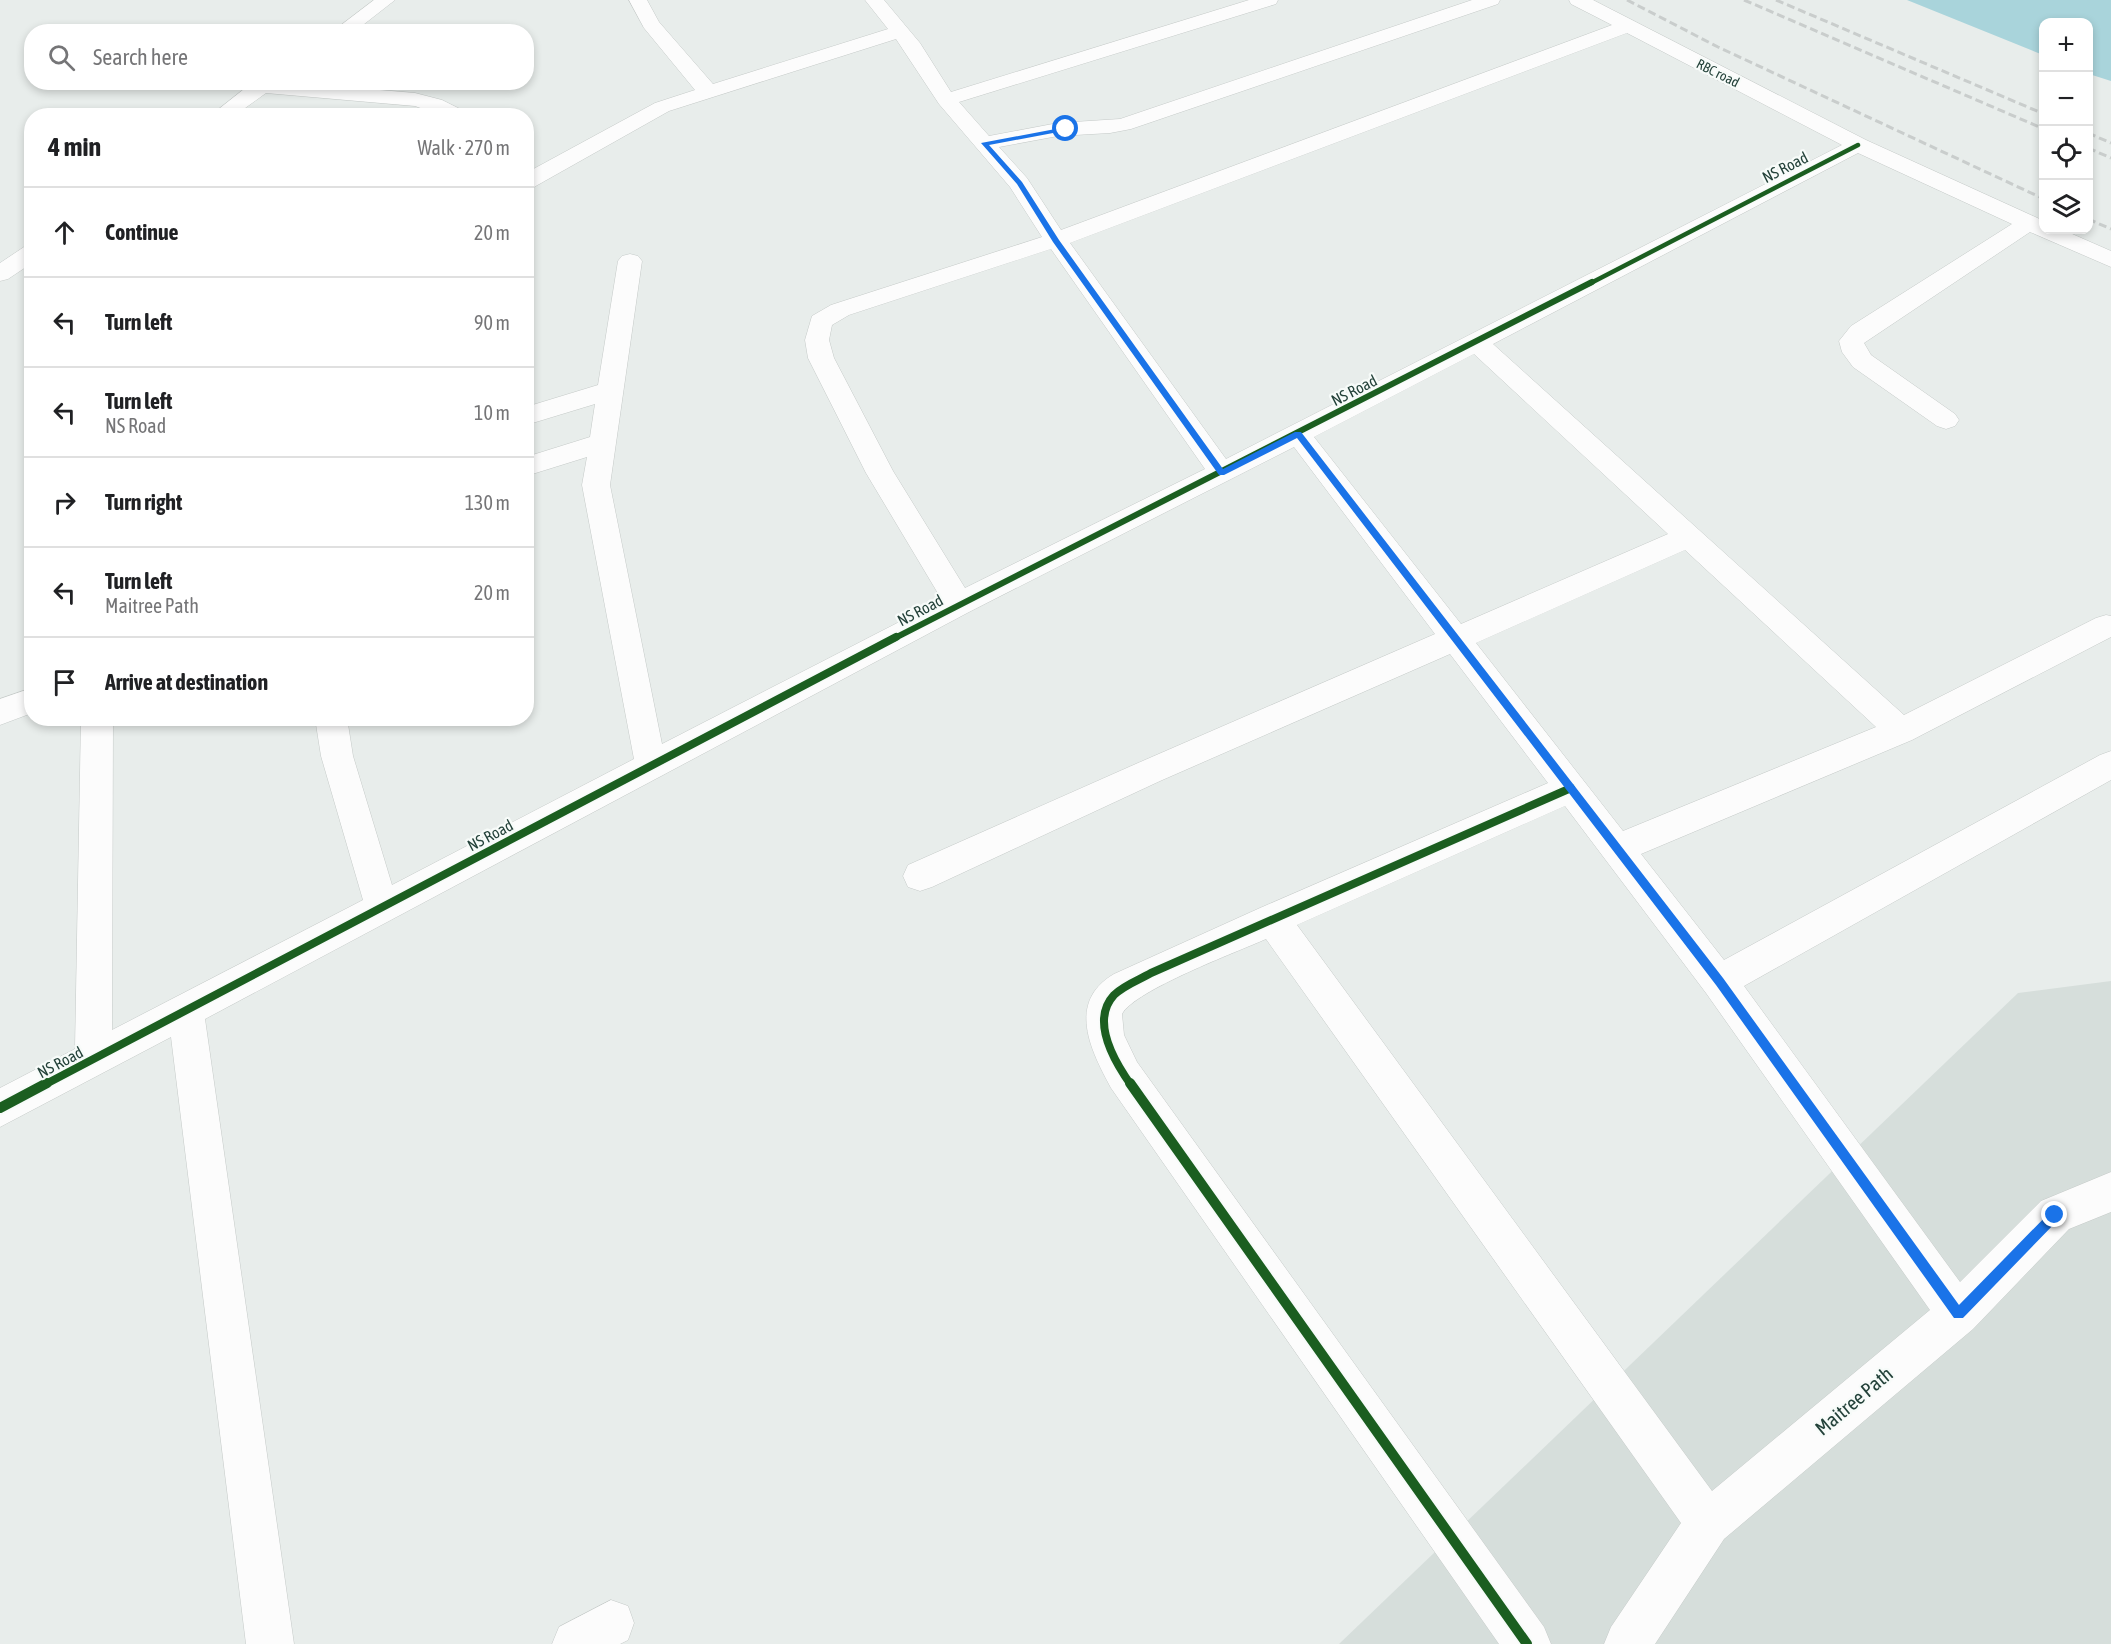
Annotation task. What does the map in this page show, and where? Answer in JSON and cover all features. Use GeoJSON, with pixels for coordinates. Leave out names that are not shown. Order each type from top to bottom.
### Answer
{"type":"FeatureCollection","features":[{"type":"Feature","properties":{"kind":"street"},"geometry":{"type":"LineString","coordinates":[[352,24],[386,0]]}},
{"type":"Feature","properties":{"kind":"street"},"geometry":{"type":"LineString","coordinates":[[638,0],[651,24],[709,93]]}},
{"type":"Feature","properties":{"kind":"street"},"geometry":{"type":"LineString","coordinates":[[874,0],[913,47],[946,100],[1019,183],[1056,240],[1222,473]]}},
{"type":"Feature","properties":{"kind":"street"},"geometry":{"type":"LineString","coordinates":[[946,100],[1269,0]]}},
{"type":"Feature","properties":{"kind":"street"},"geometry":{"type":"LineString","coordinates":[[985,143],[1066,129],[1087,127],[1107,129],[1124,125],[1491,0]]}},
{"type":"Feature","properties":{"kind":"street","name":"RBC road"},"geometry":{"type":"LineString","coordinates":[[1578,0],[1858,145],[2027,224],[2111,260]]}},
{"type":"Feature","properties":{"kind":"street"},"geometry":{"type":"LineString","coordinates":[[959,604],[880,473],[821,358],[817,340],[821,321],[840,310],[1056,240],[1627,26]]}},
{"type":"Feature","properties":{"kind":"street"},"geometry":{"type":"LineString","coordinates":[[534,171],[662,107],[900,32]]}},
{"type":"Feature","properties":{"kind":"street"},"geometry":{"type":"LineString","coordinates":[[231,108],[256,90]]}},
{"type":"Feature","properties":{"kind":"street"},"geometry":{"type":"LineString","coordinates":[[313,90],[370,97],[415,98],[445,108]]}},
{"type":"Feature","properties":{"kind":"street","name":"NS Road"},"geometry":{"type":"LineString","coordinates":[[0,1108],[959,604],[1222,473],[1858,145]]}},
{"type":"Feature","properties":{"kind":"street"},"geometry":{"type":"LineString","coordinates":[[1946,420],[1862,360],[1854,352],[1851,341],[1860,332],[2027,224]]}},
{"type":"Feature","properties":{"kind":"street"},"geometry":{"type":"LineString","coordinates":[[0,274],[24,258]]}},
{"type":"Feature","properties":{"kind":"street"},"geometry":{"type":"LineString","coordinates":[[630,261],[596,484],[651,766]]}},
{"type":"Feature","properties":{"kind":"street"},"geometry":{"type":"LineString","coordinates":[[1476,342],[1901,731]]}},
{"type":"Feature","properties":{"kind":"street"},"geometry":{"type":"LineString","coordinates":[[534,414],[612,390]]}},
{"type":"Feature","properties":{"kind":"street"},"geometry":{"type":"LineString","coordinates":[[1298,434],[1719,981],[1958,1314]]}},
{"type":"Feature","properties":{"kind":"street"},"geometry":{"type":"LineString","coordinates":[[534,464],[604,442]]}},
{"type":"Feature","properties":{"kind":"street"},"geometry":{"type":"LineString","coordinates":[[920,876],[1149,772],[1689,537]]}},
{"type":"Feature","properties":{"kind":"street"},"geometry":{"type":"LineString","coordinates":[[1617,849],[1901,731],[2106,626]]}},
{"type":"Feature","properties":{"kind":"street"},"geometry":{"type":"LineString","coordinates":[[0,712],[24,703]]}},
{"type":"Feature","properties":{"kind":"street"},"geometry":{"type":"LineString","coordinates":[[93,1059],[97,726]]}},
{"type":"Feature","properties":{"kind":"street"},"geometry":{"type":"LineString","coordinates":[[333,726],[337,756],[382,907]]}},
{"type":"Feature","properties":{"kind":"street"},"geometry":{"type":"LineString","coordinates":[[1719,981],[2111,764]]}},
{"type":"Feature","properties":{"kind":"street"},"geometry":{"type":"LineString","coordinates":[[1527,1644],[1124,1075],[1105,1037],[1104,1014],[1113,996],[1151,974],[1272,918],[1571,788]]}},
{"type":"Feature","properties":{"kind":"street"},"geometry":{"type":"LineString","coordinates":[[1272,918],[1708,1523]]}},
{"type":"Feature","properties":{"kind":"street"},"geometry":{"type":"LineString","coordinates":[[186,1010],[270,1644]]}},
{"type":"Feature","properties":{"kind":"street","name":"Maitree Path"},"geometry":{"type":"LineString","coordinates":[[1628,1644],[1708,1523],[1958,1314],[2055,1215],[2111,1192]]}},
{"type":"Feature","properties":{"kind":"shaded area"},"geometry":{"type":"Polygon","coordinates":[[[2111,981],[2111,1644],[1339,1644],[2018,993],[2111,981]]]}},
{"type":"Feature","properties":{"kind":"water"},"geometry":{"type":"Polygon","coordinates":[[[1907,0],[2111,0],[2111,81],[2093,75],[2093,18],[2039,18],[2039,53],[1907,0]]]}},
{"type":"Feature","properties":{"kind":"railway"},"geometry":{"type":"LineString","coordinates":[[1627,0],[1718,47],[2039,197]]}},
{"type":"Feature","properties":{"kind":"railway"},"geometry":{"type":"LineString","coordinates":[[1744,0],[2039,127]]}},
{"type":"Feature","properties":{"kind":"railway"},"geometry":{"type":"LineString","coordinates":[[1776,0],[2039,112]]}},
{"type":"Feature","properties":{"kind":"railway"},"geometry":{"type":"LineString","coordinates":[[2093,135],[2111,143]]}},
{"type":"Feature","properties":{"kind":"railway"},"geometry":{"type":"LineString","coordinates":[[2093,150],[2111,158]]}},
{"type":"Feature","properties":{"kind":"railway"},"geometry":{"type":"LineString","coordinates":[[2093,221],[2111,229]]}},
{"type":"Feature","properties":{"kind":"cycle path"},"geometry":{"type":"LineString","coordinates":[[0,1108],[959,604],[1298,434],[1858,145]]}},
{"type":"Feature","properties":{"kind":"cycle path"},"geometry":{"type":"LineString","coordinates":[[1527,1644],[1124,1075],[1109,1046],[1104,1014],[1107,1004],[1114,995],[1151,973],[1571,788]]}},
{"type":"Feature","properties":{"kind":"route"},"geometry":{"type":"LineString","coordinates":[[1066,129],[985,143],[1019,183],[1056,240],[1222,473],[1298,434],[1719,981],[1958,1314],[2055,1215]]}}]}
